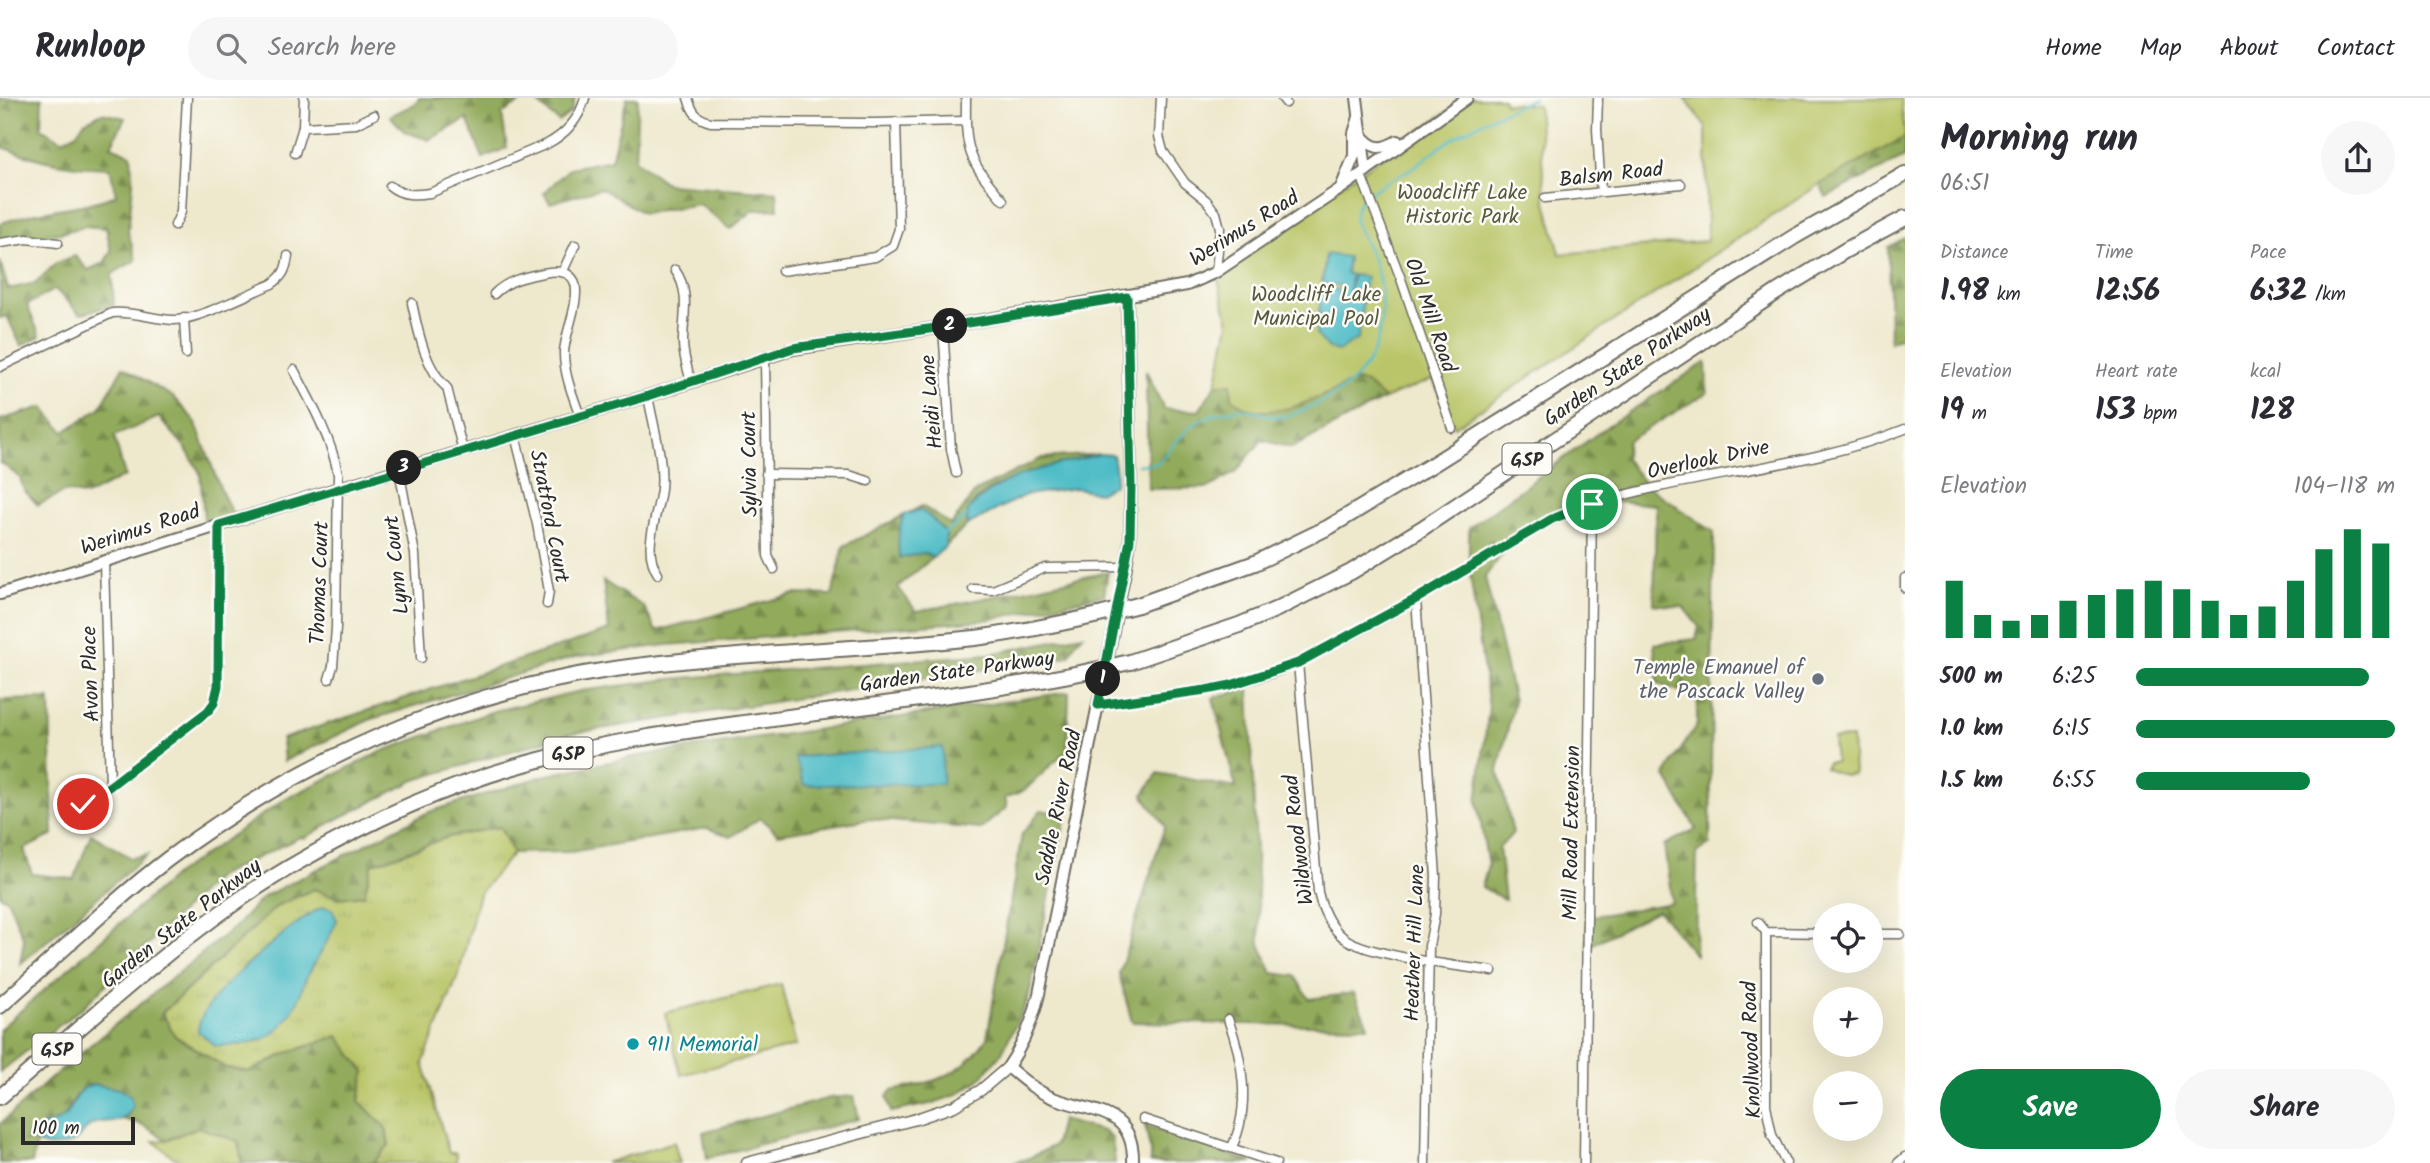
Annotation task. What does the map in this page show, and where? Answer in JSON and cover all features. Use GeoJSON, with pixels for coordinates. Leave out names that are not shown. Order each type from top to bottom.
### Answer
{"type":"FeatureCollection","features":[{"type":"Feature","properties":{"kind":"highway","name":"Garden State Parkway"},"geometry":{"type":"LineString","coordinates":[[0,1006],[169,859],[223,820],[283,784],[370,740],[485,697],[566,678],[647,665],[1017,632],[1138,605],[1255,563],[1341,520],[1794,237],[1905,174]]}},
{"type":"Feature","properties":{"kind":"highway","name":"Garden State Parkway"},"geometry":{"type":"LineString","coordinates":[[0,1097],[166,957],[264,883],[299,861],[373,822],[449,789],[527,763],[646,737],[1001,687],[1085,672],[1130,662],[1239,625],[1351,572],[1433,522],[1777,292],[1905,218]]}},
{"type":"Feature","properties":{"kind":"highway"},"geometry":{"type":"LineString","coordinates":[[0,996],[49,954],[96,920]]}},
{"type":"Feature","properties":{"kind":"main road"},"geometry":{"type":"LineString","coordinates":[[1357,98],[1363,173]]}},
{"type":"Feature","properties":{"kind":"main road","name":"Werimus Road"},"geometry":{"type":"LineString","coordinates":[[0,594],[812,344],[943,327],[1187,285],[1216,272],[1341,189],[1467,98]]}},
{"type":"Feature","properties":{"kind":"main road"},"geometry":{"type":"LineString","coordinates":[[1341,189],[1354,156],[1354,133],[1359,117]]}},
{"type":"Feature","properties":{"kind":"main road"},"geometry":{"type":"LineString","coordinates":[[1361,135],[1373,147],[1380,149],[1421,130]]}},
{"type":"Feature","properties":{"kind":"main road","name":"Saddle River Road"},"geometry":{"type":"LineString","coordinates":[[1008,1067],[1022,1046],[1039,993],[1126,567],[1130,540],[1131,485],[1127,297]]}},
{"type":"Feature","properties":{"kind":"main road"},"geometry":{"type":"LineString","coordinates":[[1008,1067],[1044,1094],[1103,1113],[1121,1123],[1132,1141],[1133,1163]]}},
{"type":"Feature","properties":{"kind":"street"},"geometry":{"type":"LineString","coordinates":[[175,225],[181,212],[187,98]]}},
{"type":"Feature","properties":{"kind":"street"},"geometry":{"type":"LineString","coordinates":[[295,153],[303,127],[304,98]]}},
{"type":"Feature","properties":{"kind":"street"},"geometry":{"type":"LineString","coordinates":[[390,186],[397,192],[414,195],[430,193],[547,145],[572,125],[585,98]]}},
{"type":"Feature","properties":{"kind":"street"},"geometry":{"type":"LineString","coordinates":[[688,98],[695,114],[701,120],[711,122],[965,121]]}},
{"type":"Feature","properties":{"kind":"street"},"geometry":{"type":"LineString","coordinates":[[966,98],[965,121],[970,157],[1003,200]]}},
{"type":"Feature","properties":{"kind":"street"},"geometry":{"type":"LineString","coordinates":[[1161,98],[1159,136],[1163,151],[1185,183],[1212,206],[1219,222],[1216,272]]}},
{"type":"Feature","properties":{"kind":"street"},"geometry":{"type":"LineString","coordinates":[[1598,98],[1597,143],[1601,192]]}},
{"type":"Feature","properties":{"kind":"street"},"geometry":{"type":"LineString","coordinates":[[303,127],[356,124],[374,115]]}},
{"type":"Feature","properties":{"kind":"street"},"geometry":{"type":"LineString","coordinates":[[782,271],[875,257],[893,246],[899,229],[896,122]]}},
{"type":"Feature","properties":{"kind":"street","name":"Old Mill Road"},"geometry":{"type":"LineString","coordinates":[[1363,173],[1452,428]]}},
{"type":"Feature","properties":{"kind":"street","name":"Balsm Road"},"geometry":{"type":"LineString","coordinates":[[1545,198],[1681,184]]}},
{"type":"Feature","properties":{"kind":"street"},"geometry":{"type":"LineString","coordinates":[[0,243],[39,239],[58,243]]}},
{"type":"Feature","properties":{"kind":"street"},"geometry":{"type":"LineString","coordinates":[[564,271],[575,245]]}},
{"type":"Feature","properties":{"kind":"street"},"geometry":{"type":"LineString","coordinates":[[0,367],[112,313],[123,312],[174,320],[184,318],[272,284],[281,277],[287,267],[288,256]]}},
{"type":"Feature","properties":{"kind":"street"},"geometry":{"type":"LineString","coordinates":[[675,270],[685,292],[683,343],[691,381]]}},
{"type":"Feature","properties":{"kind":"street"},"geometry":{"type":"LineString","coordinates":[[494,294],[510,281],[564,271]]}},
{"type":"Feature","properties":{"kind":"street"},"geometry":{"type":"LineString","coordinates":[[564,271],[575,286],[577,295],[564,351],[567,374],[579,416]]}},
{"type":"Feature","properties":{"kind":"street"},"geometry":{"type":"LineString","coordinates":[[411,303],[422,346],[439,381],[447,388],[463,451]]}},
{"type":"Feature","properties":{"kind":"street"},"geometry":{"type":"LineString","coordinates":[[184,318],[186,354]]}},
{"type":"Feature","properties":{"kind":"street","name":"Heidi Lane"},"geometry":{"type":"LineString","coordinates":[[943,327],[951,449],[957,472]]}},
{"type":"Feature","properties":{"kind":"street","name":"Sylvia Court"},"geometry":{"type":"LineString","coordinates":[[765,358],[768,556],[774,569]]}},
{"type":"Feature","properties":{"kind":"street","name":"Thomas Court"},"geometry":{"type":"LineString","coordinates":[[293,370],[308,397],[335,460],[339,488],[336,628],[333,666],[329,679]]}},
{"type":"Feature","properties":{"kind":"street"},"geometry":{"type":"LineString","coordinates":[[648,396],[662,486],[652,528],[651,545],[653,567],[658,574]]}},
{"type":"Feature","properties":{"kind":"street"},"geometry":{"type":"LineString","coordinates":[[1903,430],[1905,442]]}},
{"type":"Feature","properties":{"kind":"street","name":"Overlook Drive"},"geometry":{"type":"LineString","coordinates":[[1098,705],[1231,685],[1298,663],[1416,599],[1552,519],[1592,504],[1637,492],[1826,453],[1903,430]]}},
{"type":"Feature","properties":{"kind":"street","name":"Stratford Court"},"geometry":{"type":"LineString","coordinates":[[515,435],[537,523],[549,591],[547,604]]}},
{"type":"Feature","properties":{"kind":"street","name":"Lynn Court"},"geometry":{"type":"LineString","coordinates":[[399,470],[415,554],[421,658]]}},
{"type":"Feature","properties":{"kind":"street"},"geometry":{"type":"LineString","coordinates":[[766,474],[849,475],[868,481]]}},
{"type":"Feature","properties":{"kind":"street","name":"Mill Road Extension"},"geometry":{"type":"LineString","coordinates":[[1584,1163],[1592,504]]}},
{"type":"Feature","properties":{"kind":"street"},"geometry":{"type":"LineString","coordinates":[[72,824],[83,804],[208,711],[214,703],[218,686],[219,525]]}},
{"type":"Feature","properties":{"kind":"street","name":"Avon Place"},"geometry":{"type":"LineString","coordinates":[[104,561],[110,786]]}},
{"type":"Feature","properties":{"kind":"street"},"geometry":{"type":"LineString","coordinates":[[973,589],[993,590],[1045,568],[1126,567]]}},
{"type":"Feature","properties":{"kind":"street"},"geometry":{"type":"LineString","coordinates":[[1905,578],[1905,588]]}},
{"type":"Feature","properties":{"kind":"street","name":"Heather Hill Lane"},"geometry":{"type":"LineString","coordinates":[[1416,599],[1436,876],[1429,960],[1425,1163]]}},
{"type":"Feature","properties":{"kind":"street","name":"Wildwood Road"},"geometry":{"type":"LineString","coordinates":[[1298,663],[1318,892],[1324,914],[1336,930],[1354,944],[1492,971]]}},
{"type":"Feature","properties":{"kind":"street"},"geometry":{"type":"LineString","coordinates":[[1758,922],[1766,932],[1813,933]]}},
{"type":"Feature","properties":{"kind":"street","name":"Knollwood Road"},"geometry":{"type":"LineString","coordinates":[[1766,932],[1766,1105],[1772,1135],[1786,1163]]}},
{"type":"Feature","properties":{"kind":"street"},"geometry":{"type":"LineString","coordinates":[[1883,934],[1900,934]]}},
{"type":"Feature","properties":{"kind":"street"},"geometry":{"type":"LineString","coordinates":[[1227,1019],[1239,1053],[1242,1090],[1240,1130],[1233,1147]]}},
{"type":"Feature","properties":{"kind":"street"},"geometry":{"type":"LineString","coordinates":[[747,1163],[954,1107],[981,1090],[1008,1067]]}},
{"type":"Feature","properties":{"kind":"street"},"geometry":{"type":"LineString","coordinates":[[1143,1119],[1276,1163]]}},
{"type":"Feature","properties":{"kind":"street"},"geometry":{"type":"LineString","coordinates":[[1898,1163],[1905,1157]]}},
{"type":"Feature","properties":{"kind":"green space"},"geometry":{"type":"Polygon","coordinates":[[[0,98],[42,98],[41,128],[62,140],[76,134],[84,122],[102,113],[125,118],[111,146],[131,154],[133,184],[128,232],[136,260],[112,274],[114,305],[80,314],[55,289],[27,305],[40,336],[21,346],[7,316],[0,318],[0,261],[8,289],[36,283],[56,263],[75,256],[88,270],[104,263],[111,251],[106,228],[85,226],[61,233],[0,241],[0,224],[116,195],[110,168],[54,163],[0,146],[0,98]]]}},
{"type":"Feature","properties":{"kind":"green space"},"geometry":{"type":"Polygon","coordinates":[[[419,98],[527,98],[502,114],[507,148],[483,158],[467,119],[429,140],[405,132],[390,116],[415,104],[419,98]]]}},
{"type":"Feature","properties":{"kind":"green space"},"geometry":{"type":"Polygon","coordinates":[[[532,98],[575,98],[571,112],[559,122],[532,98]]]}},
{"type":"Feature","properties":{"kind":"green space"},"geometry":{"type":"Polygon","coordinates":[[[627,98],[638,98],[635,160],[667,184],[777,192],[778,209],[754,210],[730,229],[699,204],[643,213],[601,188],[550,203],[544,193],[570,168],[611,160],[627,98]]]}},
{"type":"Feature","properties":{"kind":"green space","name":"Woodcliff Lake Historic Park"},"geometry":{"type":"Polygon","coordinates":[[[1467,98],[1503,98],[1505,103],[1538,105],[1545,198],[1560,254],[1707,241],[1706,128],[1685,98],[1901,98],[1905,137],[1820,184],[1454,427],[1433,379],[1384,399],[1366,383],[1356,381],[1316,399],[1287,408],[1272,411],[1242,405],[1232,397],[1231,384],[1216,384],[1229,323],[1216,272],[1467,98]]]}},
{"type":"Feature","properties":{"kind":"green space"},"geometry":{"type":"Polygon","coordinates":[[[1905,137],[1905,157],[1826,197],[1820,184],[1905,137]]]}},
{"type":"Feature","properties":{"kind":"green space"},"geometry":{"type":"Polygon","coordinates":[[[1905,238],[1905,335],[1890,342],[1888,247],[1905,238]]]}},
{"type":"Feature","properties":{"kind":"green space"},"geometry":{"type":"Polygon","coordinates":[[[1706,362],[1707,393],[1627,441],[1625,459],[1647,486],[1714,532],[1710,844],[1697,852],[1695,955],[1658,910],[1587,947],[1587,917],[1672,903],[1664,845],[1696,829],[1665,775],[1697,724],[1697,697],[1658,684],[1654,644],[1696,639],[1699,627],[1683,607],[1654,604],[1656,505],[1575,497],[1509,545],[1485,577],[1514,701],[1498,771],[1513,833],[1499,848],[1505,900],[1482,887],[1488,865],[1477,801],[1489,707],[1469,568],[1469,528],[1609,425],[1706,362]]]}},
{"type":"Feature","properties":{"kind":"green space"},"geometry":{"type":"Polygon","coordinates":[[[123,367],[173,397],[195,421],[222,493],[236,520],[205,529],[200,473],[185,447],[159,417],[114,436],[125,476],[86,496],[66,491],[38,505],[24,490],[20,478],[0,464],[0,420],[43,407],[64,432],[100,408],[123,367]]]}},
{"type":"Feature","properties":{"kind":"green space"},"geometry":{"type":"Polygon","coordinates":[[[1146,371],[1164,409],[1199,411],[1216,384],[1356,381],[1366,383],[1384,399],[1292,448],[1262,440],[1236,472],[1208,488],[1148,489],[1146,371]]]}},
{"type":"Feature","properties":{"kind":"green space"},"geometry":{"type":"Polygon","coordinates":[[[1101,454],[1008,480],[983,494],[968,510],[967,525],[898,587],[916,611],[1108,572],[1104,595],[987,620],[667,645],[575,657],[369,720],[284,761],[282,739],[609,630],[603,581],[644,607],[656,631],[794,594],[832,595],[844,546],[922,506],[951,525],[976,491],[1042,458],[1101,454]]]}},
{"type":"Feature","properties":{"kind":"green space"},"geometry":{"type":"Polygon","coordinates":[[[1083,635],[1075,643],[1069,656],[568,734],[415,780],[305,838],[300,837],[217,877],[84,1006],[0,1072],[0,1029],[176,874],[285,799],[383,751],[494,711],[581,691],[670,679],[990,654],[1083,635]]]}},
{"type":"Feature","properties":{"kind":"green space"},"geometry":{"type":"Polygon","coordinates":[[[1249,688],[1260,944],[1272,973],[1295,976],[1309,999],[1354,993],[1368,1026],[1132,1022],[1119,974],[1165,826],[1143,795],[1158,773],[1236,788],[1213,698],[1249,688]]]}},
{"type":"Feature","properties":{"kind":"green space"},"geometry":{"type":"Polygon","coordinates":[[[1069,692],[1067,750],[1025,790],[1005,798],[1007,807],[981,829],[870,819],[778,834],[760,818],[731,837],[707,828],[571,852],[513,853],[500,827],[448,837],[372,864],[364,895],[339,898],[314,889],[278,905],[162,1013],[175,1036],[226,1068],[249,1072],[287,1053],[338,1036],[365,1072],[359,1101],[386,1128],[389,1145],[373,1163],[242,1163],[238,1141],[198,1127],[167,1140],[141,1124],[122,1119],[133,1105],[126,1094],[109,1087],[89,1085],[78,1093],[63,1118],[39,1129],[32,1163],[0,1163],[0,1124],[66,1065],[238,924],[263,897],[429,812],[547,775],[638,756],[1069,692]]]}},
{"type":"Feature","properties":{"kind":"green space"},"geometry":{"type":"Polygon","coordinates":[[[50,699],[53,835],[24,849],[32,874],[74,879],[91,834],[131,858],[147,855],[20,964],[24,940],[8,900],[0,895],[0,700],[50,699]]]}},
{"type":"Feature","properties":{"kind":"green space"},"geometry":{"type":"Polygon","coordinates":[[[1852,738],[1854,774],[1844,775],[1825,768],[1827,762],[1835,762],[1833,739],[1852,738]]]}},
{"type":"Feature","properties":{"kind":"green space"},"geometry":{"type":"Polygon","coordinates":[[[1041,810],[1066,815],[1028,1000],[1001,1054],[979,1080],[956,1095],[930,1104],[891,1112],[887,1097],[891,1091],[921,1085],[946,1076],[968,1061],[987,1038],[1022,834],[1041,810]]]}},
{"type":"Feature","properties":{"kind":"green space"},"geometry":{"type":"Polygon","coordinates":[[[500,826],[513,853],[479,894],[459,973],[423,1063],[449,1153],[456,1153],[456,1163],[373,1163],[389,1145],[386,1129],[359,1101],[287,1053],[249,1072],[226,1068],[175,1036],[162,1013],[278,905],[314,889],[339,898],[372,864],[448,837],[500,826]]]}},
{"type":"Feature","properties":{"kind":"green space"},"geometry":{"type":"Polygon","coordinates":[[[781,984],[796,1046],[681,1075],[665,1013],[781,984]]]}},
{"type":"Feature","properties":{"kind":"green space"},"geometry":{"type":"Polygon","coordinates":[[[854,1096],[859,1119],[707,1158],[703,1132],[830,1098],[854,1096]]]}},
{"type":"Feature","properties":{"kind":"green space"},"geometry":{"type":"Polygon","coordinates":[[[1061,1120],[1103,1131],[1112,1138],[1115,1163],[1011,1163],[1029,1158],[1055,1145],[1061,1120]]]}},
{"type":"Feature","properties":{"kind":"green space"},"geometry":{"type":"Polygon","coordinates":[[[1145,1125],[1253,1163],[1150,1163],[1145,1125]]]}},
{"type":"Feature","properties":{"kind":"green space"},"geometry":{"type":"Polygon","coordinates":[[[198,1127],[238,1141],[242,1163],[181,1163],[153,1141],[167,1140],[198,1127]]]}},
{"type":"Feature","properties":{"kind":"green space"},"geometry":{"type":"Polygon","coordinates":[[[674,1142],[680,1163],[605,1163],[674,1142]]]}},
{"type":"Feature","properties":{"kind":"water"},"geometry":{"type":"Polygon","coordinates":[[[1326,254],[1348,257],[1346,273],[1351,275],[1349,292],[1353,275],[1366,277],[1358,339],[1338,351],[1328,348],[1316,334],[1322,287],[1339,290],[1339,295],[1342,294],[1342,286],[1322,283],[1326,254]]]}},
{"type":"Feature","properties":{"kind":"water"},"geometry":{"type":"Polygon","coordinates":[[[1101,454],[1113,455],[1116,472],[1115,484],[1099,493],[1076,488],[1025,495],[967,525],[968,510],[997,486],[1030,472],[1101,454]]]}},
{"type":"Feature","properties":{"kind":"water"},"geometry":{"type":"Polygon","coordinates":[[[919,510],[946,533],[945,547],[933,557],[923,553],[900,558],[899,536],[902,520],[904,515],[919,510]]]}},
{"type":"Feature","properties":{"kind":"water"},"geometry":{"type":"Polygon","coordinates":[[[943,747],[942,784],[804,785],[795,757],[943,747]]]}},
{"type":"Feature","properties":{"kind":"water"},"geometry":{"type":"Polygon","coordinates":[[[324,907],[332,909],[337,920],[306,978],[298,1001],[289,1017],[273,1034],[253,1042],[215,1046],[198,1031],[209,1005],[235,976],[284,933],[324,907]]]}},
{"type":"Feature","properties":{"kind":"water"},"geometry":{"type":"Polygon","coordinates":[[[94,1084],[119,1089],[130,1096],[133,1105],[129,1113],[119,1120],[91,1125],[77,1139],[66,1145],[37,1143],[39,1129],[62,1118],[69,1112],[79,1093],[94,1084]]]}},
{"type":"Feature","properties":{"kind":"waterway"},"geometry":{"type":"LineString","coordinates":[[1138,465],[1158,463],[1189,428],[1213,415],[1241,410],[1273,417],[1294,414],[1316,405],[1352,382],[1373,353],[1382,300],[1375,265],[1355,219],[1360,202],[1373,190],[1415,166],[1455,137],[1534,98]]}},
{"type":"Feature","properties":{"kind":"waterway"},"geometry":{"type":"LineString","coordinates":[[945,533],[967,516]]}},
{"type":"Feature","properties":{"kind":"place","name":"Temple Emanuel of the Pascack Valley"},"geometry":{"type":"Point","coordinates":[1818,679]}},
{"type":"Feature","properties":{"kind":"place","name":"911 Memorial"},"geometry":{"type":"Point","coordinates":[633,1044]}},
{"type":"Feature","properties":{"kind":"route"},"geometry":{"type":"LineString","coordinates":[[83,804],[208,711],[214,703],[218,686],[219,525],[812,344],[943,327],[1127,297],[1130,540],[1098,705],[1140,697],[1206,690],[1281,670],[1416,599],[1552,519],[1592,504]]}},
{"type":"Feature","properties":{"kind":"park label","name":"Woodcliff Lake Municipal Pool"},"geometry":{"type":"Point","coordinates":[1316,306]}}]}
